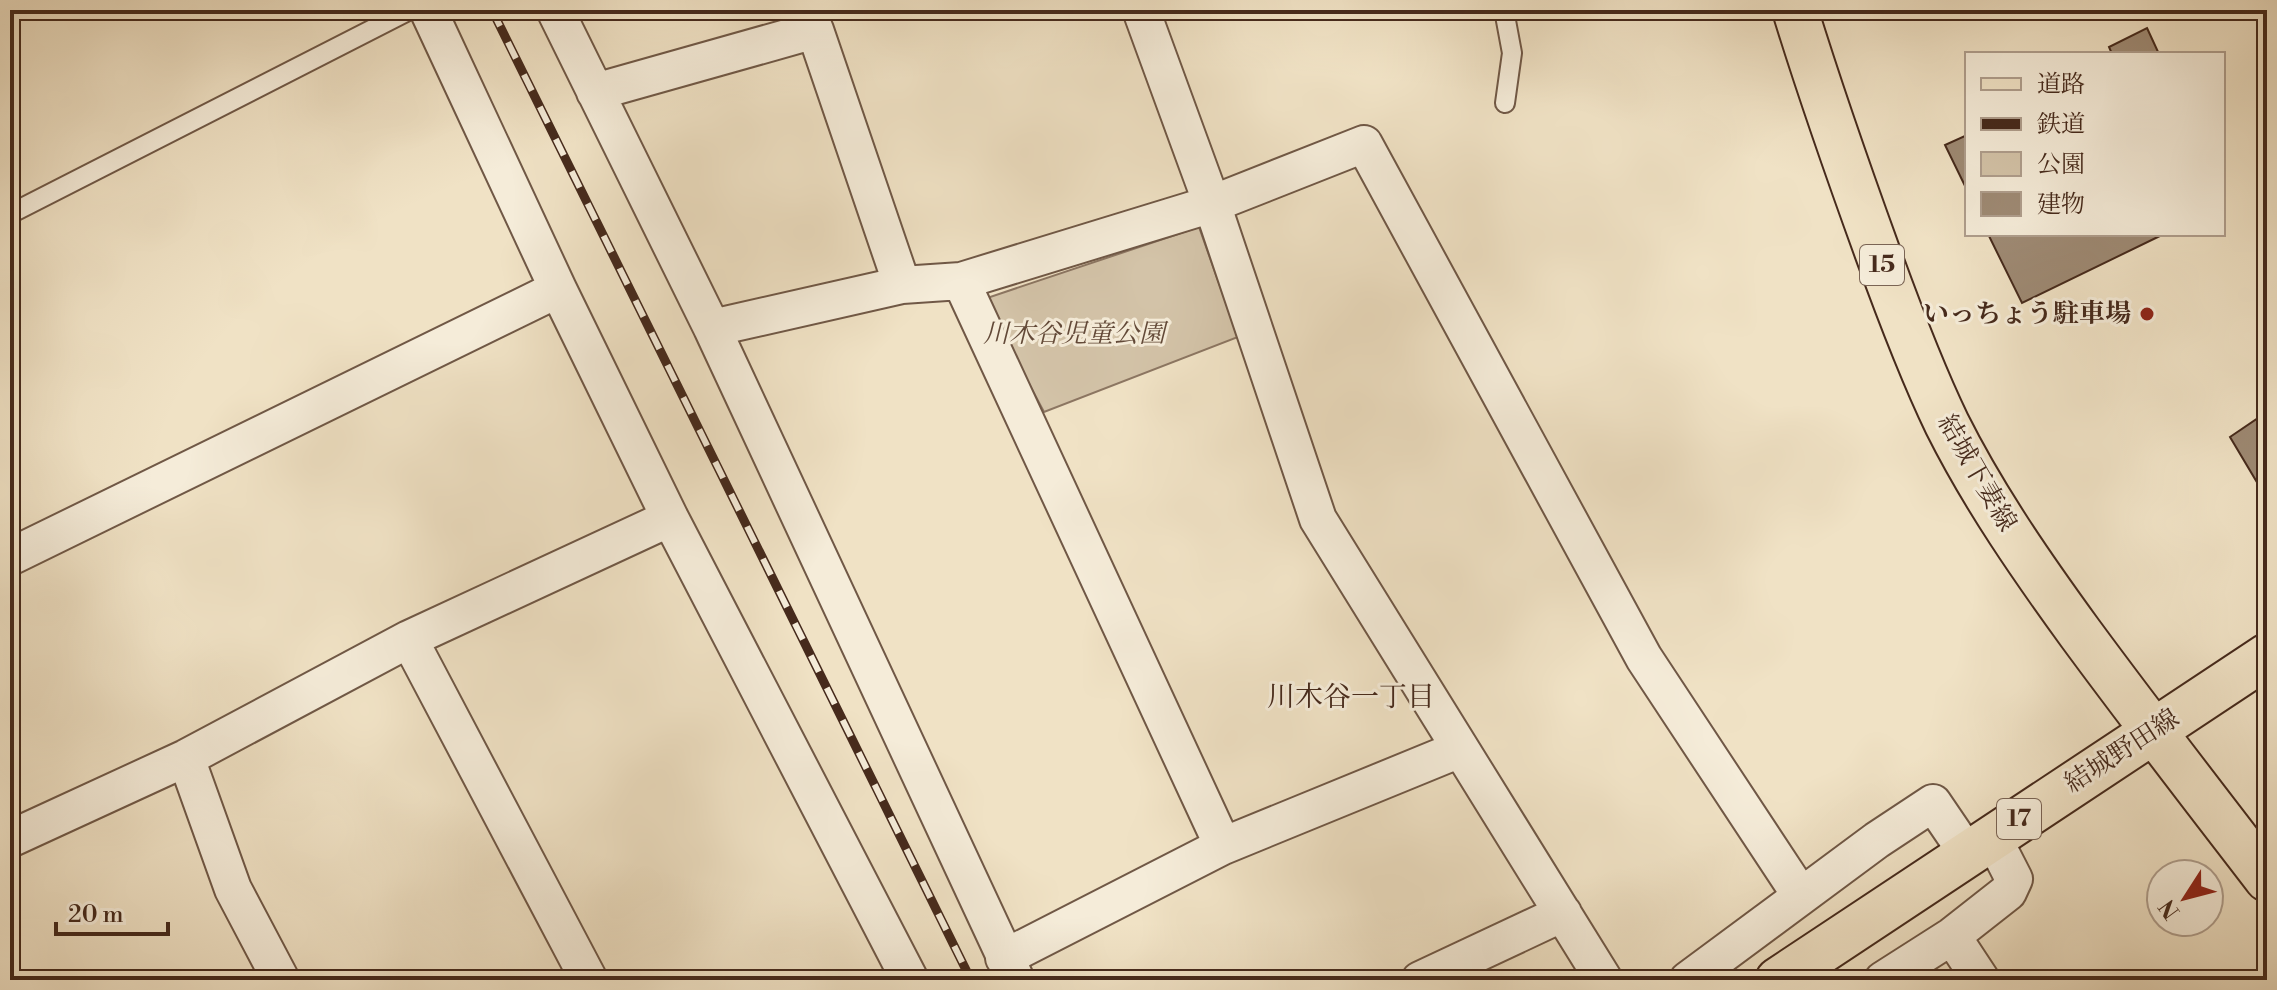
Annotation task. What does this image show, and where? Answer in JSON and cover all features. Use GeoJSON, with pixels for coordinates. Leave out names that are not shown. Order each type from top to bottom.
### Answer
{"type":"FeatureCollection","features":[{"type":"Feature","properties":{"kind":"main road","name":"結城下妻線"},"geometry":{"type":"LineString","coordinates":[[1795,10],[1820,92],[1885,273],[1947,425],[1995,510],[2045,585],[2152,731],[2267,879]]}},
{"type":"Feature","properties":{"kind":"main road","name":"結城野田線"},"geometry":{"type":"LineString","coordinates":[[1778,980],[2267,656]]}},
{"type":"Feature","properties":{"kind":"street"},"geometry":{"type":"LineString","coordinates":[[428,10],[558,289],[670,518],[910,980]]}},
{"type":"Feature","properties":{"kind":"street"},"geometry":{"type":"LineString","coordinates":[[555,10],[712,328],[1010,969],[1223,846],[1460,749]]}},
{"type":"Feature","properties":{"kind":"street"},"geometry":{"type":"LineString","coordinates":[[1141,10],[1212,204],[1318,519],[1604,980]]}},
{"type":"Feature","properties":{"kind":"street"},"geometry":{"type":"LineString","coordinates":[[595,92],[815,30],[902,285]]}},
{"type":"Feature","properties":{"kind":"street"},"geometry":{"type":"LineString","coordinates":[[712,328],[902,285],[961,281],[1212,204],[1364,144],[1644,658],[1801,896]]}},
{"type":"Feature","properties":{"kind":"street"},"geometry":{"type":"LineString","coordinates":[[961,281],[1223,846]]}},
{"type":"Feature","properties":{"kind":"street"},"geometry":{"type":"LineString","coordinates":[[10,557],[558,289]]}},
{"type":"Feature","properties":{"kind":"street"},"geometry":{"type":"LineString","coordinates":[[10,839],[186,758],[409,639],[670,518]]}},
{"type":"Feature","properties":{"kind":"street"},"geometry":{"type":"LineString","coordinates":[[409,639],[589,980]]}},
{"type":"Feature","properties":{"kind":"street"},"geometry":{"type":"LineString","coordinates":[[186,758],[233,889],[281,980]]}},
{"type":"Feature","properties":{"kind":"street"},"geometry":{"type":"LineString","coordinates":[[1688,980],[1933,803],[2014,879],[2008,892],[1952,936],[1883,980]]}},
{"type":"Feature","properties":{"kind":"street"},"geometry":{"type":"LineString","coordinates":[[1420,980],[1563,913]]}},
{"type":"Feature","properties":{"kind":"street"},"geometry":{"type":"LineString","coordinates":[[1952,936],[1981,980]]}},
{"type":"Feature","properties":{"kind":"lane"},"geometry":{"type":"LineString","coordinates":[[10,214],[410,10]]}},
{"type":"Feature","properties":{"kind":"lane"},"geometry":{"type":"LineString","coordinates":[[1504,10],[1512,53],[1505,103]]}},
{"type":"Feature","properties":{"kind":"green space","name":"川木谷児童公園"},"geometry":{"type":"Polygon","coordinates":[[[1199,227],[1238,337],[1044,412],[984,299],[1199,227]]]}},
{"type":"Feature","properties":{"kind":"building"},"geometry":{"type":"Polygon","coordinates":[[[2147,28],[2158,52],[2111,52],[2109,47],[2147,28]]]}},
{"type":"Feature","properties":{"kind":"building"},"geometry":{"type":"Polygon","coordinates":[[[1965,136],[1965,186],[1945,145],[1965,136]]]}},
{"type":"Feature","properties":{"kind":"building"},"geometry":{"type":"Polygon","coordinates":[[[1989,236],[2160,236],[2022,303],[1989,236]]]}},
{"type":"Feature","properties":{"kind":"building"},"geometry":{"type":"Polygon","coordinates":[[[2267,412],[2267,485],[2261,489],[2230,437],[2267,412]]]}},
{"type":"Feature","properties":{"kind":"railway"},"geometry":{"type":"LineString","coordinates":[[492,10],[971,980]]}},
{"type":"Feature","properties":{"kind":"place","name":"いっちょう駐車場"},"geometry":{"type":"Point","coordinates":[2147,314]}},
{"type":"Feature","properties":{"kind":"district","name":"川木谷一丁目"},"geometry":{"type":"Point","coordinates":[1351,697]}}]}
